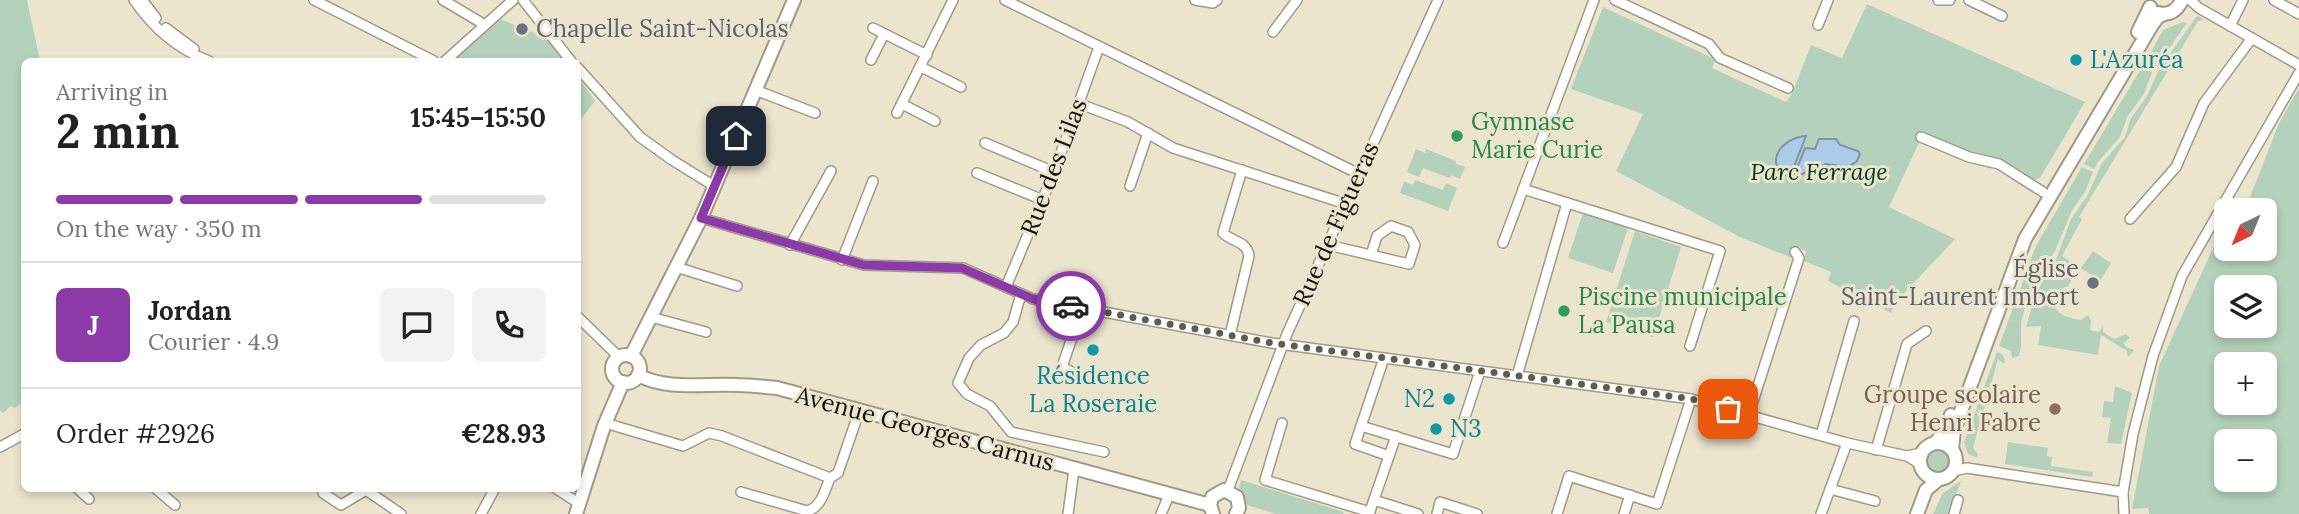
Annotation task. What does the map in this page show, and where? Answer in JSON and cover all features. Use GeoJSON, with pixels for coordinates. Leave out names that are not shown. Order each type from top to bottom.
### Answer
{"type":"FeatureCollection","features":[{"type":"Feature","properties":{"kind":"street"},"geometry":{"type":"LineString","coordinates":[[134,0],[150,21],[171,41],[202,58]]}},
{"type":"Feature","properties":{"kind":"street"},"geometry":{"type":"LineString","coordinates":[[142,0],[154,17],[172,34],[207,58]]}},
{"type":"Feature","properties":{"kind":"street"},"geometry":{"type":"LineString","coordinates":[[314,0],[428,58]]}},
{"type":"Feature","properties":{"kind":"street"},"geometry":{"type":"LineString","coordinates":[[443,0],[485,25]]}},
{"type":"Feature","properties":{"kind":"street"},"geometry":{"type":"LineString","coordinates":[[447,58],[513,0]]}},
{"type":"Feature","properties":{"kind":"street"},"geometry":{"type":"LineString","coordinates":[[523,0],[570,58]]}},
{"type":"Feature","properties":{"kind":"street"},"geometry":{"type":"LineString","coordinates":[[623,382],[613,373],[613,364],[625,357],[651,317],[701,218],[794,0]]}},
{"type":"Feature","properties":{"kind":"street"},"geometry":{"type":"LineString","coordinates":[[935,121],[900,108],[953,0]]}},
{"type":"Feature","properties":{"kind":"street"},"geometry":{"type":"LineString","coordinates":[[1005,0],[1359,174]]}},
{"type":"Feature","properties":{"kind":"street"},"geometry":{"type":"LineString","coordinates":[[1195,0],[1213,3],[1217,0]]}},
{"type":"Feature","properties":{"kind":"street"},"geometry":{"type":"LineString","coordinates":[[1273,32],[1297,0]]}},
{"type":"Feature","properties":{"kind":"street","name":"Rue de Figueras"},"geometry":{"type":"LineString","coordinates":[[1228,491],[1283,345],[1438,0]]}},
{"type":"Feature","properties":{"kind":"street"},"geometry":{"type":"LineString","coordinates":[[1503,243],[1594,0]]}},
{"type":"Feature","properties":{"kind":"street"},"geometry":{"type":"LineString","coordinates":[[1615,0],[1709,44],[1720,58],[1788,88]]}},
{"type":"Feature","properties":{"kind":"street"},"geometry":{"type":"LineString","coordinates":[[1818,25],[1828,0]]}},
{"type":"Feature","properties":{"kind":"street"},"geometry":{"type":"LineString","coordinates":[[1938,0],[1950,0]]}},
{"type":"Feature","properties":{"kind":"street"},"geometry":{"type":"LineString","coordinates":[[1969,0],[2002,16]]}},
{"type":"Feature","properties":{"kind":"street"},"geometry":{"type":"LineString","coordinates":[[2190,0],[2199,8],[2299,65]]}},
{"type":"Feature","properties":{"kind":"street"},"geometry":{"type":"LineString","coordinates":[[2230,26],[2244,0]]}},
{"type":"Feature","properties":{"kind":"street"},"geometry":{"type":"LineString","coordinates":[[2274,0],[2299,14]]}},
{"type":"Feature","properties":{"kind":"street"},"geometry":{"type":"LineString","coordinates":[[1927,490],[1922,463],[1925,448],[1936,442],[1947,428],[2018,235],[2145,21],[2148,3],[2174,8],[2199,8]]}},
{"type":"Feature","properties":{"kind":"street"},"geometry":{"type":"LineString","coordinates":[[1957,462],[1954,430],[2025,239],[2152,25],[2158,17],[2174,8]]}},
{"type":"Feature","properties":{"kind":"street"},"geometry":{"type":"LineString","coordinates":[[873,28],[927,55]]}},
{"type":"Feature","properties":{"kind":"street"},"geometry":{"type":"LineString","coordinates":[[871,60],[884,34]]}},
{"type":"Feature","properties":{"kind":"street"},"geometry":{"type":"LineString","coordinates":[[2130,219],[2176,167],[2204,103],[2252,38]]}},
{"type":"Feature","properties":{"kind":"street","name":"Rue des Lilas"},"geometry":{"type":"LineString","coordinates":[[1006,287],[1054,172],[1099,47]]}},
{"type":"Feature","properties":{"kind":"street"},"geometry":{"type":"LineString","coordinates":[[921,68],[961,87]]}},
{"type":"Feature","properties":{"kind":"street"},"geometry":{"type":"LineString","coordinates":[[581,72],[640,137],[714,186]]}},
{"type":"Feature","properties":{"kind":"street"},"geometry":{"type":"LineString","coordinates":[[2124,514],[2123,492],[2133,434],[2153,356],[2182,276],[2299,73]]}},
{"type":"Feature","properties":{"kind":"street"},"geometry":{"type":"LineString","coordinates":[[755,90],[815,113]]}},
{"type":"Feature","properties":{"kind":"street"},"geometry":{"type":"LineString","coordinates":[[607,103],[615,93]]}},
{"type":"Feature","properties":{"kind":"street"},"geometry":{"type":"LineString","coordinates":[[1080,104],[1128,122],[1173,148],[1346,204]]}},
{"type":"Feature","properties":{"kind":"street"},"geometry":{"type":"LineString","coordinates":[[1130,186],[1148,134]]}},
{"type":"Feature","properties":{"kind":"street"},"geometry":{"type":"LineString","coordinates":[[1921,137],[1969,157],[1999,164],[2043,192]]}},
{"type":"Feature","properties":{"kind":"street"},"geometry":{"type":"LineString","coordinates":[[985,143],[1054,172]]}},
{"type":"Feature","properties":{"kind":"street"},"geometry":{"type":"LineString","coordinates":[[790,245],[831,170]]}},
{"type":"Feature","properties":{"kind":"street"},"geometry":{"type":"LineString","coordinates":[[1230,335],[1249,256],[1244,245],[1223,233],[1242,170]]}},
{"type":"Feature","properties":{"kind":"street"},"geometry":{"type":"LineString","coordinates":[[976,173],[1042,200]]}},
{"type":"Feature","properties":{"kind":"street"},"geometry":{"type":"LineString","coordinates":[[842,260],[873,181]]}},
{"type":"Feature","properties":{"kind":"street"},"geometry":{"type":"LineString","coordinates":[[1523,189],[1720,251],[1690,346]]}},
{"type":"Feature","properties":{"kind":"street"},"geometry":{"type":"LineString","coordinates":[[1517,376],[1567,203]]}},
{"type":"Feature","properties":{"kind":"street"},"geometry":{"type":"LineString","coordinates":[[701,218],[864,265],[962,268],[1033,299],[1283,345],[1692,399],[1847,443],[1907,456],[1922,463],[1928,477],[1939,479]]}},
{"type":"Feature","properties":{"kind":"street"},"geometry":{"type":"LineString","coordinates":[[1328,245],[1409,264],[1415,245],[1408,232],[1391,226],[1377,236],[1371,255]]}},
{"type":"Feature","properties":{"kind":"street"},"geometry":{"type":"LineString","coordinates":[[1749,414],[1799,258],[1795,251]]}},
{"type":"Feature","properties":{"kind":"street"},"geometry":{"type":"LineString","coordinates":[[676,267],[737,286]]}},
{"type":"Feature","properties":{"kind":"street"},"geometry":{"type":"LineString","coordinates":[[1021,294],[1013,322],[1004,332],[981,345],[969,358],[957,383],[967,394],[990,406],[1011,432],[1104,452]]}},
{"type":"Feature","properties":{"kind":"street"},"geometry":{"type":"LineString","coordinates":[[1080,376],[1062,368],[1082,307]]}},
{"type":"Feature","properties":{"kind":"street"},"geometry":{"type":"LineString","coordinates":[[651,317],[706,332]]}},
{"type":"Feature","properties":{"kind":"street"},"geometry":{"type":"LineString","coordinates":[[581,320],[625,357],[639,364],[638,375],[633,380],[623,382]]}},
{"type":"Feature","properties":{"kind":"street"},"geometry":{"type":"LineString","coordinates":[[1821,435],[1854,321]]}},
{"type":"Feature","properties":{"kind":"street"},"geometry":{"type":"LineString","coordinates":[[1876,450],[1908,344],[1926,331]]}},
{"type":"Feature","properties":{"kind":"street"},"geometry":{"type":"LineString","coordinates":[[1384,358],[1355,444],[1389,456]]}},
{"type":"Feature","properties":{"kind":"street"},"geometry":{"type":"LineString","coordinates":[[1362,426],[1453,454],[1480,371]]}},
{"type":"Feature","properties":{"kind":"street","name":"Avenue Georges Carnus"},"geometry":{"type":"LineString","coordinates":[[638,375],[651,382],[664,384],[777,388],[1168,495],[1211,510]]}},
{"type":"Feature","properties":{"kind":"street"},"geometry":{"type":"LineString","coordinates":[[581,490],[584,472],[623,382]]}},
{"type":"Feature","properties":{"kind":"street"},"geometry":{"type":"LineString","coordinates":[[1556,514],[1569,476],[1657,504],[1692,399]]}},
{"type":"Feature","properties":{"kind":"street"},"geometry":{"type":"LineString","coordinates":[[741,492],[807,511],[812,510],[818,505],[830,478],[838,473],[860,409]]}},
{"type":"Feature","properties":{"kind":"street"},"geometry":{"type":"LineString","coordinates":[[606,423],[683,446],[709,433],[722,436],[830,478]]}},
{"type":"Feature","properties":{"kind":"street"},"geometry":{"type":"LineString","coordinates":[[1282,423],[1265,480],[1369,513],[1396,436]]}},
{"type":"Feature","properties":{"kind":"street"},"geometry":{"type":"LineString","coordinates":[[0,447],[21,437]]}},
{"type":"Feature","properties":{"kind":"street"},"geometry":{"type":"LineString","coordinates":[[1936,442],[1942,443],[1957,462],[2123,492]]}},
{"type":"Feature","properties":{"kind":"street"},"geometry":{"type":"LineString","coordinates":[[1821,514],[1847,443]]}},
{"type":"Feature","properties":{"kind":"street"},"geometry":{"type":"LineString","coordinates":[[1917,514],[1927,490],[1957,462]]}},
{"type":"Feature","properties":{"kind":"street"},"geometry":{"type":"LineString","coordinates":[[1068,514],[1074,469]]}},
{"type":"Feature","properties":{"kind":"street"},"geometry":{"type":"LineString","coordinates":[[1830,489],[1875,501]]}},
{"type":"Feature","properties":{"kind":"street"},"geometry":{"type":"LineString","coordinates":[[1211,510],[1214,495],[1228,491],[1237,498],[1240,513]]}},
{"type":"Feature","properties":{"kind":"street"},"geometry":{"type":"LineString","coordinates":[[81,492],[89,499]]}},
{"type":"Feature","properties":{"kind":"street"},"geometry":{"type":"LineString","coordinates":[[160,492],[176,505]]}},
{"type":"Feature","properties":{"kind":"street"},"geometry":{"type":"LineString","coordinates":[[323,493],[341,505],[363,492]]}},
{"type":"Feature","properties":{"kind":"street"},"geometry":{"type":"LineString","coordinates":[[369,492],[401,514]]}},
{"type":"Feature","properties":{"kind":"street"},"geometry":{"type":"LineString","coordinates":[[481,514],[493,492]]}},
{"type":"Feature","properties":{"kind":"street"},"geometry":{"type":"LineString","coordinates":[[559,492],[578,509]]}},
{"type":"Feature","properties":{"kind":"street"},"geometry":{"type":"LineString","coordinates":[[1161,514],[1168,495]]}},
{"type":"Feature","properties":{"kind":"street"},"geometry":{"type":"LineString","coordinates":[[1623,514],[1630,495]]}},
{"type":"Feature","properties":{"kind":"street"},"geometry":{"type":"LineString","coordinates":[[1374,500],[1418,514]]}},
{"type":"Feature","properties":{"kind":"street"},"geometry":{"type":"LineString","coordinates":[[1954,514],[1958,500]]}},
{"type":"Feature","properties":{"kind":"street"},"geometry":{"type":"LineString","coordinates":[[1437,514],[1440,502],[1477,514]]}},
{"type":"Feature","properties":{"kind":"green space"},"geometry":{"type":"Polygon","coordinates":[[[0,0],[27,0],[39,58],[21,58],[21,403],[15,408],[11,406],[3,413],[0,410],[0,0]]]}},
{"type":"Feature","properties":{"kind":"green space","name":"Parc Ferrage"},"geometry":{"type":"Polygon","coordinates":[[[1867,4],[2085,102],[2040,178],[2033,181],[2000,159],[1959,148],[1923,134],[1889,207],[1955,239],[1895,303],[1891,313],[1828,281],[1831,272],[1804,261],[1806,251],[1797,247],[1792,258],[1740,237],[1616,171],[1643,114],[1571,89],[1603,7],[1715,59],[1712,68],[1786,102],[1792,94],[1811,45],[1842,58],[1867,4]]]}},
{"type":"Feature","properties":{"kind":"green space"},"geometry":{"type":"Polygon","coordinates":[[[2199,16],[2204,20],[2198,21],[2079,217],[2082,219],[2062,256],[2075,265],[2070,274],[2074,277],[2068,286],[2058,290],[2055,297],[2055,308],[2058,312],[2081,320],[2088,315],[2091,321],[2090,330],[2099,332],[2103,326],[2103,332],[2114,339],[2126,334],[2130,338],[2123,343],[2134,350],[2128,357],[2127,351],[2101,335],[2098,355],[2038,345],[2041,326],[2026,327],[2035,295],[2057,257],[2071,219],[2087,196],[2102,163],[2125,137],[2131,118],[2147,96],[2159,69],[2199,16]]]}},
{"type":"Feature","properties":{"kind":"green space"},"geometry":{"type":"Polygon","coordinates":[[[495,17],[547,38],[564,58],[447,58],[495,17]]]}},
{"type":"Feature","properties":{"kind":"green space"},"geometry":{"type":"Polygon","coordinates":[[[2187,23],[2154,70],[2145,63],[2163,30],[2187,23]]]}},
{"type":"Feature","properties":{"kind":"green space"},"geometry":{"type":"Polygon","coordinates":[[[2143,65],[2152,73],[2144,94],[2127,117],[2120,137],[2094,169],[2084,164],[2143,65]]]}},
{"type":"Feature","properties":{"kind":"green space"},"geometry":{"type":"Polygon","coordinates":[[[581,81],[595,101],[581,119],[581,81]]]}},
{"type":"Feature","properties":{"kind":"green space"},"geometry":{"type":"Polygon","coordinates":[[[2299,88],[2299,514],[2149,514],[2148,508],[2132,509],[2159,366],[2214,246],[2214,261],[2277,261],[2277,198],[2250,198],[2279,123],[2299,88]]]}},
{"type":"Feature","properties":{"kind":"green space"},"geometry":{"type":"Polygon","coordinates":[[[1416,149],[1425,153],[1426,149],[1465,167],[1460,179],[1423,168],[1419,177],[1407,172],[1416,149]]]}},
{"type":"Feature","properties":{"kind":"green space"},"geometry":{"type":"Polygon","coordinates":[[[2082,167],[2093,172],[2037,282],[2025,272],[2037,244],[2082,167]]]}},
{"type":"Feature","properties":{"kind":"green space"},"geometry":{"type":"Polygon","coordinates":[[[1415,180],[1443,190],[1446,183],[1457,188],[1448,211],[1400,193],[1404,181],[1413,185],[1415,180]]]}},
{"type":"Feature","properties":{"kind":"green space"},"geometry":{"type":"Polygon","coordinates":[[[1583,213],[1628,228],[1613,273],[1568,258],[1583,213]]]}},
{"type":"Feature","properties":{"kind":"green space"},"geometry":{"type":"Polygon","coordinates":[[[1635,231],[1681,247],[1653,337],[1606,322],[1635,231]]]}},
{"type":"Feature","properties":{"kind":"green space"},"geometry":{"type":"Polygon","coordinates":[[[2093,251],[2111,263],[2100,281],[2081,268],[2093,251]]]}},
{"type":"Feature","properties":{"kind":"green space"},"geometry":{"type":"Polygon","coordinates":[[[2025,276],[2035,285],[2022,317],[2019,356],[2012,358],[2011,351],[1999,346],[2025,276]]]}},
{"type":"Feature","properties":{"kind":"green space"},"geometry":{"type":"Polygon","coordinates":[[[1997,352],[2002,354],[2005,360],[2004,364],[1998,359],[1991,384],[1997,390],[1996,395],[1989,390],[1982,416],[1988,422],[1986,428],[1980,422],[1973,448],[1978,454],[1977,458],[1968,454],[1964,442],[1997,352]]]}},
{"type":"Feature","properties":{"kind":"green space"},"geometry":{"type":"Polygon","coordinates":[[[2115,386],[2132,393],[2121,444],[2107,443],[2111,418],[2102,417],[2104,401],[2113,402],[2115,386]]]}},
{"type":"Feature","properties":{"kind":"green space"},"geometry":{"type":"Polygon","coordinates":[[[2008,442],[2048,448],[2047,456],[2052,457],[2051,466],[2093,472],[2092,477],[2005,464],[2008,442]]]}},
{"type":"Feature","properties":{"kind":"green space"},"geometry":{"type":"Polygon","coordinates":[[[1938,448],[1947,452],[1951,461],[1947,470],[1938,474],[1929,470],[1925,461],[1929,452],[1938,448]]]}},
{"type":"Feature","properties":{"kind":"green space"},"geometry":{"type":"Polygon","coordinates":[[[1241,480],[1344,512],[1276,514],[1247,505],[1239,488],[1241,480]]]}},
{"type":"Feature","properties":{"kind":"green space"},"geometry":{"type":"Polygon","coordinates":[[[1961,481],[1949,514],[1933,514],[1943,493],[1961,481]]]}},
{"type":"Feature","properties":{"kind":"water"},"geometry":{"type":"Polygon","coordinates":[[[1806,136],[1790,177],[1777,166],[1778,152],[1789,141],[1806,136]]]}},
{"type":"Feature","properties":{"kind":"water"},"geometry":{"type":"Polygon","coordinates":[[[1819,139],[1836,139],[1840,145],[1858,151],[1860,154],[1857,161],[1848,167],[1826,164],[1793,178],[1805,148],[1815,149],[1819,139]]]}},
{"type":"Feature","properties":{"kind":"way so far"},"geometry":{"type":"LineString","coordinates":[[1071,306],[1272,343],[1692,399],[1728,409]]}},
{"type":"Feature","properties":{"kind":"place","name":"Chapelle Saint-Nicolas"},"geometry":{"type":"Point","coordinates":[522,29]}},
{"type":"Feature","properties":{"kind":"place","name":"L'Azuréa"},"geometry":{"type":"Point","coordinates":[2076,60]}},
{"type":"Feature","properties":{"kind":"place","name":"Gymnase Marie Curie"},"geometry":{"type":"Point","coordinates":[1457,136]}},
{"type":"Feature","properties":{"kind":"place","name":"Église Saint-Laurent Imbert"},"geometry":{"type":"Point","coordinates":[2093,283]}},
{"type":"Feature","properties":{"kind":"place","name":"Piscine municipale La Pausa"},"geometry":{"type":"Point","coordinates":[1564,311]}},
{"type":"Feature","properties":{"kind":"place","name":"Résidence La Roseraie"},"geometry":{"type":"Point","coordinates":[1093,350]}},
{"type":"Feature","properties":{"kind":"place","name":"N2"},"geometry":{"type":"Point","coordinates":[1449,399]}},
{"type":"Feature","properties":{"kind":"place","name":"Groupe scolaire Henri Fabre"},"geometry":{"type":"Point","coordinates":[2055,409]}},
{"type":"Feature","properties":{"kind":"place","name":"N3"},"geometry":{"type":"Point","coordinates":[1436,429]}},
{"type":"Feature","properties":{"kind":"route"},"geometry":{"type":"LineString","coordinates":[[736,136],[701,218],[864,265],[962,268],[1033,299],[1071,306]]}}]}
